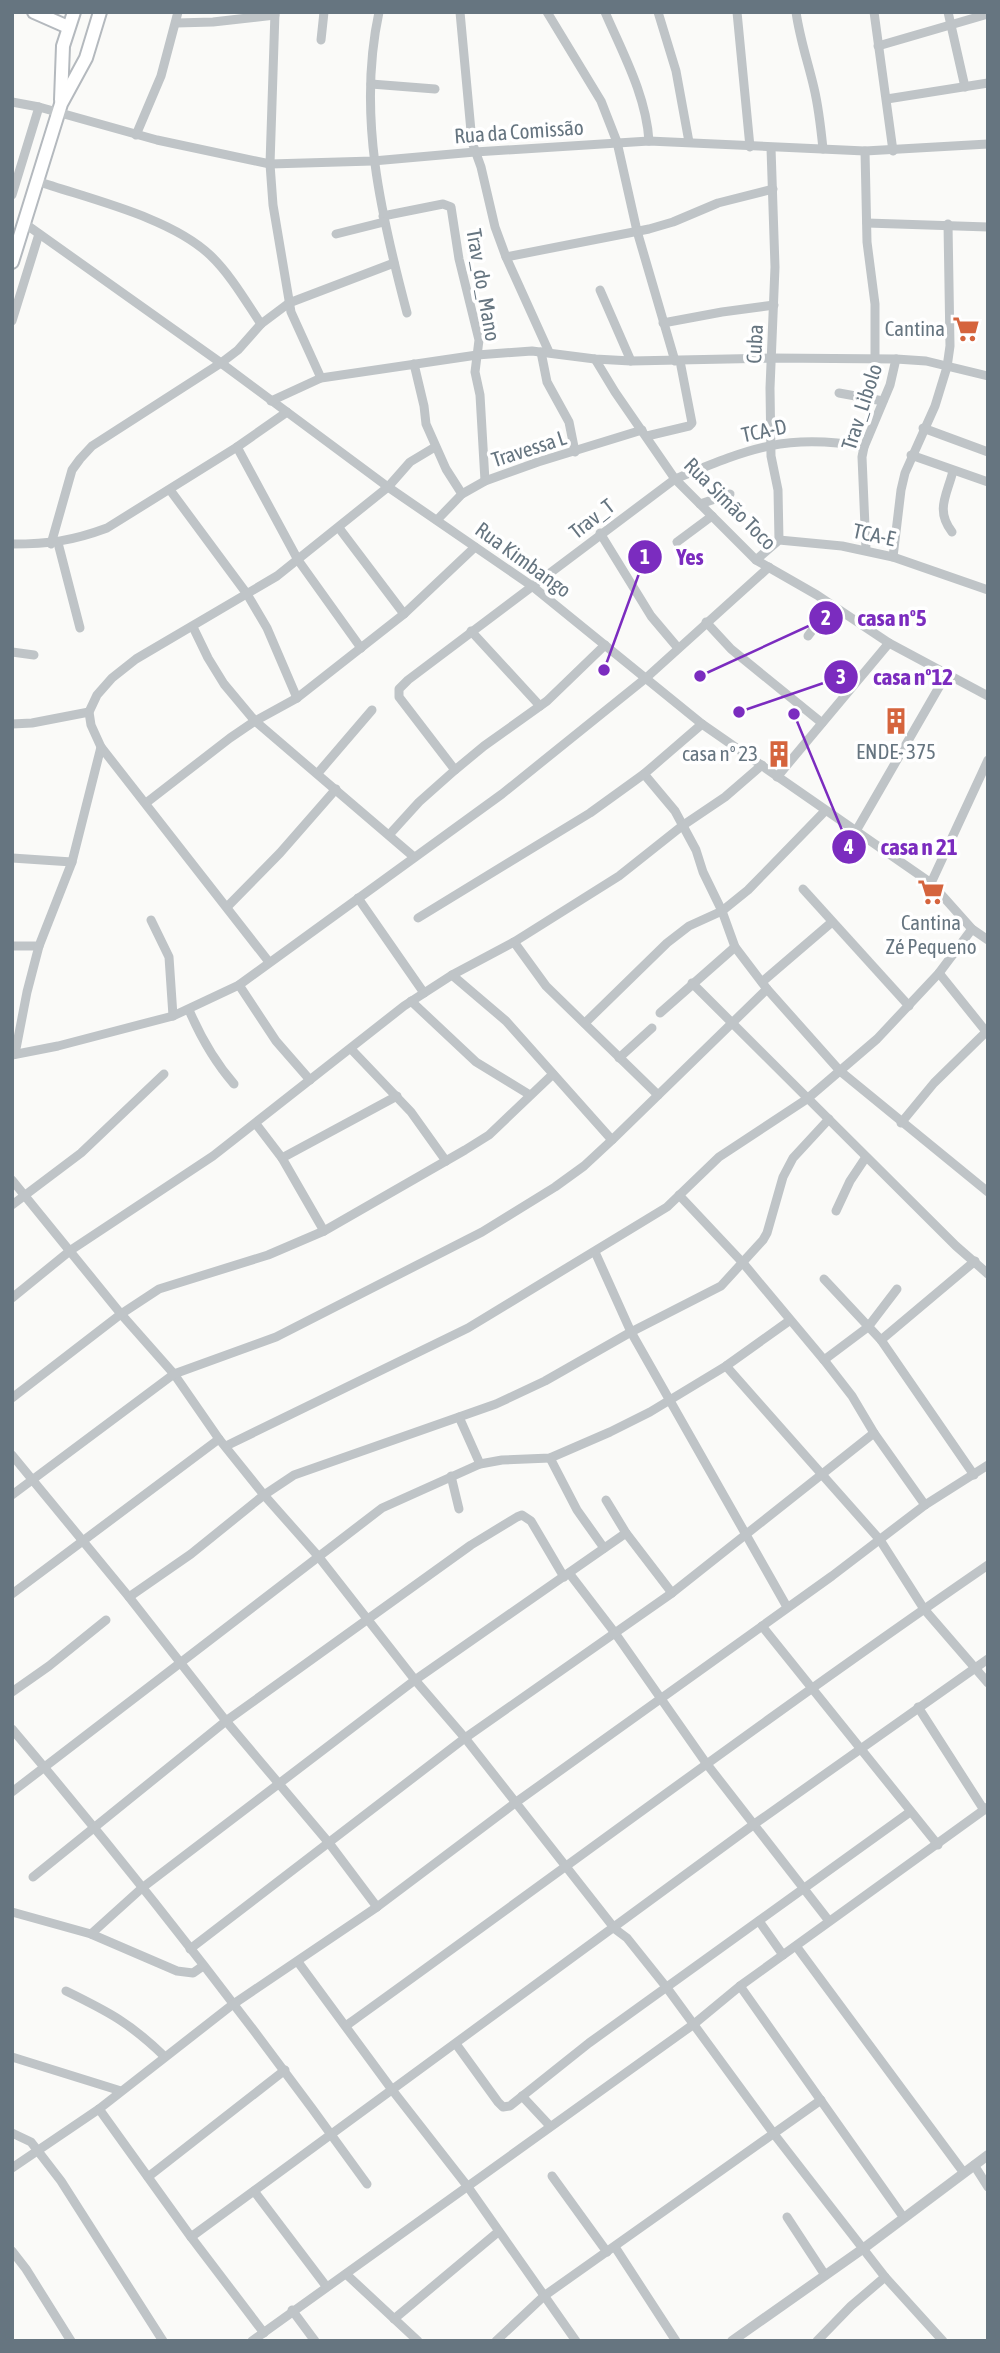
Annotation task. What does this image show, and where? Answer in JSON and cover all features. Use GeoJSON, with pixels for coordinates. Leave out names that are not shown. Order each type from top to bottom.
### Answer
{"type":"FeatureCollection","features":[{"type":"Feature","properties":{"kind":"main road"},"geometry":{"type":"LineString","coordinates":[[34,12],[68,27]]}},
{"type":"Feature","properties":{"kind":"main road"},"geometry":{"type":"LineString","coordinates":[[59,108],[63,53],[74,12]]}},
{"type":"Feature","properties":{"kind":"main road"},"geometry":{"type":"LineString","coordinates":[[12,262],[59,108],[86,58],[100,12]]}},
{"type":"Feature","properties":{"kind":"main road"},"geometry":{"type":"LineString","coordinates":[[63,53],[86,58]]}},
{"type":"Feature","properties":{"kind":"street"},"geometry":{"type":"LineString","coordinates":[[136,135],[161,76],[178,12]]}},
{"type":"Feature","properties":{"kind":"street"},"geometry":{"type":"LineString","coordinates":[[321,40],[324,12]]}},
{"type":"Feature","properties":{"kind":"street"},"geometry":{"type":"LineString","coordinates":[[379,12],[371,84],[373,162],[383,219],[407,313]]}},
{"type":"Feature","properties":{"kind":"street"},"geometry":{"type":"LineString","coordinates":[[460,12],[470,129],[475,152],[506,257],[545,352],[547,382],[569,422],[575,452]]}},
{"type":"Feature","properties":{"kind":"street"},"geometry":{"type":"LineString","coordinates":[[547,12],[601,101],[617,142],[637,231],[663,323],[678,361]]}},
{"type":"Feature","properties":{"kind":"street"},"geometry":{"type":"LineString","coordinates":[[605,12],[648,116],[649,141]]}},
{"type":"Feature","properties":{"kind":"street"},"geometry":{"type":"LineString","coordinates":[[658,12],[676,71],[689,142]]}},
{"type":"Feature","properties":{"kind":"street"},"geometry":{"type":"LineString","coordinates":[[737,12],[750,147]]}},
{"type":"Feature","properties":{"kind":"street"},"geometry":{"type":"LineString","coordinates":[[796,12],[800,41],[821,121],[823,149]]}},
{"type":"Feature","properties":{"kind":"street"},"geometry":{"type":"LineString","coordinates":[[874,12],[894,150]]}},
{"type":"Feature","properties":{"kind":"street"},"geometry":{"type":"LineString","coordinates":[[948,12],[965,87]]}},
{"type":"Feature","properties":{"kind":"street"},"geometry":{"type":"LineString","coordinates":[[176,23],[214,22],[275,13],[270,164],[273,205],[289,303],[296,326],[321,378]]}},
{"type":"Feature","properties":{"kind":"street"},"geometry":{"type":"LineString","coordinates":[[878,46],[988,14]]}},
{"type":"Feature","properties":{"kind":"street"},"geometry":{"type":"LineString","coordinates":[[887,99],[988,83]]}},
{"type":"Feature","properties":{"kind":"street"},"geometry":{"type":"LineString","coordinates":[[371,84],[435,89]]}},
{"type":"Feature","properties":{"kind":"street","name":"Rua da Comissão"},"geometry":{"type":"LineString","coordinates":[[12,102],[59,108],[136,135],[270,164],[373,162],[475,152],[649,141],[865,151],[988,144]]}},
{"type":"Feature","properties":{"kind":"street"},"geometry":{"type":"LineString","coordinates":[[12,195],[15,178],[39,107]]}},
{"type":"Feature","properties":{"kind":"street","name":"Cuba"},"geometry":{"type":"LineString","coordinates":[[771,148],[774,305],[771,456],[779,509],[779,540]]}},
{"type":"Feature","properties":{"kind":"street"},"geometry":{"type":"LineString","coordinates":[[865,151],[867,242],[875,304],[875,358]]}},
{"type":"Feature","properties":{"kind":"street"},"geometry":{"type":"LineString","coordinates":[[37,181],[154,221],[192,241],[209,254],[229,278],[261,324]]}},
{"type":"Feature","properties":{"kind":"street"},"geometry":{"type":"LineString","coordinates":[[506,257],[673,222],[718,203],[773,188]]}},
{"type":"Feature","properties":{"kind":"street","name":"Trav_do_Mano"},"geometry":{"type":"LineString","coordinates":[[383,219],[443,204],[450,206],[459,259],[479,340],[475,372],[480,395],[485,481]]}},
{"type":"Feature","properties":{"kind":"street"},"geometry":{"type":"LineString","coordinates":[[336,234],[383,219]]}},
{"type":"Feature","properties":{"kind":"street","name":"Rua Kimbango"},"geometry":{"type":"LineString","coordinates":[[24,223],[388,486],[532,586],[702,724],[931,883],[972,929],[986,935]]}},
{"type":"Feature","properties":{"kind":"street"},"geometry":{"type":"LineString","coordinates":[[867,223],[988,227]]}},
{"type":"Feature","properties":{"kind":"street"},"geometry":{"type":"LineString","coordinates":[[893,557],[901,490],[911,455],[935,405],[947,367],[950,346],[948,225]]}},
{"type":"Feature","properties":{"kind":"street"},"geometry":{"type":"LineString","coordinates":[[12,321],[39,234]]}},
{"type":"Feature","properties":{"kind":"street"},"geometry":{"type":"LineString","coordinates":[[80,628],[55,543],[70,477],[80,459],[92,446],[221,363],[238,350],[261,324],[289,303],[394,263]]}},
{"type":"Feature","properties":{"kind":"street"},"geometry":{"type":"LineString","coordinates":[[600,289],[631,361]]}},
{"type":"Feature","properties":{"kind":"street"},"geometry":{"type":"LineString","coordinates":[[663,323],[774,305]]}},
{"type":"Feature","properties":{"kind":"street"},"geometry":{"type":"LineString","coordinates":[[271,401],[321,378],[477,355],[545,352],[631,361],[896,359],[926,361],[988,376]]}},
{"type":"Feature","properties":{"kind":"street","name":"Rua Simão Toco"},"geometry":{"type":"LineString","coordinates":[[596,359],[614,392],[675,479],[756,560],[889,643],[988,696]]}},
{"type":"Feature","properties":{"kind":"street","name":"Trav_Libolo"},"geometry":{"type":"LineString","coordinates":[[866,550],[862,465],[864,447],[883,401],[896,359]]}},
{"type":"Feature","properties":{"kind":"street","name":"Travessa L"},"geometry":{"type":"LineString","coordinates":[[437,520],[461,494],[485,481],[538,462],[644,433],[689,426],[692,423],[678,361]]}},
{"type":"Feature","properties":{"kind":"street"},"geometry":{"type":"LineString","coordinates":[[414,364],[426,424],[435,447],[461,494]]}},
{"type":"Feature","properties":{"kind":"street"},"geometry":{"type":"LineString","coordinates":[[839,393],[883,401]]}},
{"type":"Feature","properties":{"kind":"street"},"geometry":{"type":"LineString","coordinates":[[12,544],[55,543],[107,528],[237,447],[287,412]]}},
{"type":"Feature","properties":{"kind":"street"},"geometry":{"type":"LineString","coordinates":[[923,429],[988,452]]}},
{"type":"Feature","properties":{"kind":"street","name":"TCA-D"},"geometry":{"type":"LineString","coordinates":[[675,479],[708,464],[771,444],[821,441],[864,447]]}},
{"type":"Feature","properties":{"kind":"street"},"geometry":{"type":"LineString","coordinates":[[237,447],[298,559],[361,648]]}},
{"type":"Feature","properties":{"kind":"street"},"geometry":{"type":"LineString","coordinates":[[270,962],[101,747],[91,725],[89,712],[97,695],[112,678],[136,659],[277,576],[388,486],[410,462],[435,447]]}},
{"type":"Feature","properties":{"kind":"street"},"geometry":{"type":"LineString","coordinates":[[911,455],[988,482]]}},
{"type":"Feature","properties":{"kind":"street"},"geometry":{"type":"LineString","coordinates":[[952,532],[943,518],[942,509],[953,471]]}},
{"type":"Feature","properties":{"kind":"street","name":"Trav_T"},"geometry":{"type":"LineString","coordinates":[[455,770],[399,697],[399,688],[471,631],[577,554],[600,533],[675,479]]}},
{"type":"Feature","properties":{"kind":"street"},"geometry":{"type":"LineString","coordinates":[[170,490],[247,594],[267,628],[297,698]]}},
{"type":"Feature","properties":{"kind":"street"},"geometry":{"type":"LineString","coordinates":[[700,504],[730,494]]}},
{"type":"Feature","properties":{"kind":"street"},"geometry":{"type":"LineString","coordinates":[[677,542],[712,516]]}},
{"type":"Feature","properties":{"kind":"street"},"geometry":{"type":"LineString","coordinates":[[339,528],[404,614]]}},
{"type":"Feature","properties":{"kind":"street"},"geometry":{"type":"LineString","coordinates":[[600,533],[651,616],[678,649]]}},
{"type":"Feature","properties":{"kind":"street"},"geometry":{"type":"LineString","coordinates":[[756,560],[779,540]]}},
{"type":"Feature","properties":{"kind":"street","name":"TCA-E"},"geometry":{"type":"LineString","coordinates":[[779,540],[866,550],[988,590]]}},
{"type":"Feature","properties":{"kind":"street"},"geometry":{"type":"LineString","coordinates":[[146,803],[201,758],[255,721],[297,698],[404,614],[475,547]]}},
{"type":"Feature","properties":{"kind":"street"},"geometry":{"type":"LineString","coordinates":[[101,747],[72,862],[39,946],[13,1054],[58,1046],[173,1016],[239,985],[502,794],[646,678],[769,567]]}},
{"type":"Feature","properties":{"kind":"street"},"geometry":{"type":"LineString","coordinates":[[808,636],[831,605]]}},
{"type":"Feature","properties":{"kind":"street"},"geometry":{"type":"LineString","coordinates":[[706,622],[731,649],[822,723]]}},
{"type":"Feature","properties":{"kind":"street"},"geometry":{"type":"LineString","coordinates":[[193,627],[224,684],[255,721],[414,857]]}},
{"type":"Feature","properties":{"kind":"street"},"geometry":{"type":"LineString","coordinates":[[471,631],[540,706]]}},
{"type":"Feature","properties":{"kind":"street"},"geometry":{"type":"LineString","coordinates":[[777,777],[889,643]]}},
{"type":"Feature","properties":{"kind":"street"},"geometry":{"type":"LineString","coordinates":[[389,835],[419,802],[455,770],[540,706],[605,645]]}},
{"type":"Feature","properties":{"kind":"street"},"geometry":{"type":"LineString","coordinates":[[12,652],[34,655]]}},
{"type":"Feature","properties":{"kind":"street"},"geometry":{"type":"LineString","coordinates":[[856,831],[946,675]]}},
{"type":"Feature","properties":{"kind":"street"},"geometry":{"type":"LineString","coordinates":[[317,773],[372,710]]}},
{"type":"Feature","properties":{"kind":"street"},"geometry":{"type":"LineString","coordinates":[[12,724],[89,712]]}},
{"type":"Feature","properties":{"kind":"street"},"geometry":{"type":"LineString","coordinates":[[418,918],[590,813],[644,774],[702,724]]}},
{"type":"Feature","properties":{"kind":"street"},"geometry":{"type":"LineString","coordinates":[[931,883],[988,760]]}},
{"type":"Feature","properties":{"kind":"street"},"geometry":{"type":"LineString","coordinates":[[12,1298],[71,1251],[256,1124],[411,1001],[452,975],[514,943],[619,876],[682,826],[725,797],[762,765]]}},
{"type":"Feature","properties":{"kind":"street"},"geometry":{"type":"LineString","coordinates":[[644,774],[676,811],[696,850],[735,947],[764,985],[840,1071],[988,1192]]}},
{"type":"Feature","properties":{"kind":"street"},"geometry":{"type":"LineString","coordinates":[[227,907],[280,853],[336,789]]}},
{"type":"Feature","properties":{"kind":"street"},"geometry":{"type":"LineString","coordinates":[[585,1023],[667,943],[689,926],[722,911],[748,890],[825,811]]}},
{"type":"Feature","properties":{"kind":"street"},"geometry":{"type":"LineString","coordinates":[[12,858],[72,862]]}},
{"type":"Feature","properties":{"kind":"street"},"geometry":{"type":"LineString","coordinates":[[803,889],[909,1006]]}},
{"type":"Feature","properties":{"kind":"street"},"geometry":{"type":"LineString","coordinates":[[359,898],[424,993]]}},
{"type":"Feature","properties":{"kind":"street"},"geometry":{"type":"LineString","coordinates":[[150,920],[169,957],[173,1016]]}},
{"type":"Feature","properties":{"kind":"street"},"geometry":{"type":"LineString","coordinates":[[12,1495],[174,1374],[276,1337],[482,1232],[584,1167],[732,1023],[764,985],[832,922]]}},
{"type":"Feature","properties":{"kind":"street"},"geometry":{"type":"LineString","coordinates":[[12,1594],[82,1541],[223,1443],[468,1328],[667,1207],[719,1157],[807,1099],[877,1039],[939,973],[972,929]]}},
{"type":"Feature","properties":{"kind":"street"},"geometry":{"type":"LineString","coordinates":[[514,943],[537,975],[658,1095]]}},
{"type":"Feature","properties":{"kind":"street"},"geometry":{"type":"LineString","coordinates":[[12,946],[39,946]]}},
{"type":"Feature","properties":{"kind":"street"},"geometry":{"type":"LineString","coordinates":[[660,1013],[735,947]]}},
{"type":"Feature","properties":{"kind":"street"},"geometry":{"type":"LineString","coordinates":[[901,1123],[934,1083],[987,1033],[939,973]]}},
{"type":"Feature","properties":{"kind":"street"},"geometry":{"type":"LineString","coordinates":[[452,975],[506,1021],[612,1140]]}},
{"type":"Feature","properties":{"kind":"street"},"geometry":{"type":"LineString","coordinates":[[692,983],[956,1246],[988,1274]]}},
{"type":"Feature","properties":{"kind":"street"},"geometry":{"type":"LineString","coordinates":[[239,985],[276,1041],[310,1080]]}},
{"type":"Feature","properties":{"kind":"street"},"geometry":{"type":"LineString","coordinates":[[411,1001],[468,1056],[530,1095]]}},
{"type":"Feature","properties":{"kind":"street"},"geometry":{"type":"LineString","coordinates":[[189,1010],[202,1040],[216,1063],[234,1084]]}},
{"type":"Feature","properties":{"kind":"street"},"geometry":{"type":"LineString","coordinates":[[620,1058],[652,1028]]}},
{"type":"Feature","properties":{"kind":"street"},"geometry":{"type":"LineString","coordinates":[[351,1049],[411,1112],[446,1161]]}},
{"type":"Feature","properties":{"kind":"street"},"geometry":{"type":"LineString","coordinates":[[12,1205],[81,1153],[164,1074]]}},
{"type":"Feature","properties":{"kind":"street"},"geometry":{"type":"LineString","coordinates":[[12,1398],[121,1314],[170,1284],[268,1255],[324,1231],[446,1161],[489,1135],[553,1074]]}},
{"type":"Feature","properties":{"kind":"street"},"geometry":{"type":"LineString","coordinates":[[282,1158],[397,1096]]}},
{"type":"Feature","properties":{"kind":"street"},"geometry":{"type":"LineString","coordinates":[[130,1597],[294,1475],[459,1417],[545,1381],[631,1332],[721,1286],[767,1233],[783,1177],[793,1158],[828,1119]]}},
{"type":"Feature","properties":{"kind":"street"},"geometry":{"type":"LineString","coordinates":[[256,1124],[282,1158],[324,1231]]}},
{"type":"Feature","properties":{"kind":"street"},"geometry":{"type":"LineString","coordinates":[[836,1212],[850,1181],[866,1157]]}},
{"type":"Feature","properties":{"kind":"street"},"geometry":{"type":"LineString","coordinates":[[12,1180],[121,1314],[174,1374],[264,1495],[318,1556],[566,1868],[615,1928],[627,1938],[885,2277],[943,2341]]}},
{"type":"Feature","properties":{"kind":"street"},"geometry":{"type":"LineString","coordinates":[[679,1195],[743,1263],[824,1360],[852,1396],[874,1433],[925,1505]]}},
{"type":"Feature","properties":{"kind":"street"},"geometry":{"type":"LineString","coordinates":[[595,1252],[631,1332],[787,1607]]}},
{"type":"Feature","properties":{"kind":"street"},"geometry":{"type":"LineString","coordinates":[[881,1340],[975,1261]]}},
{"type":"Feature","properties":{"kind":"street"},"geometry":{"type":"LineString","coordinates":[[824,1279],[881,1340],[974,1475]]}},
{"type":"Feature","properties":{"kind":"street"},"geometry":{"type":"LineString","coordinates":[[824,1360],[868,1327],[897,1289]]}},
{"type":"Feature","properties":{"kind":"street"},"geometry":{"type":"LineString","coordinates":[[12,1792],[382,1508],[480,1464],[502,1460],[550,1458],[610,1432],[726,1366],[789,1321]]}},
{"type":"Feature","properties":{"kind":"street"},"geometry":{"type":"LineString","coordinates":[[726,1366],[880,1540],[924,1609],[988,1684]]}},
{"type":"Feature","properties":{"kind":"street"},"geometry":{"type":"LineString","coordinates":[[459,1417],[480,1464]]}},
{"type":"Feature","properties":{"kind":"street"},"geometry":{"type":"LineString","coordinates":[[190,1949],[465,1738],[672,1593],[874,1433]]}},
{"type":"Feature","properties":{"kind":"street"},"geometry":{"type":"LineString","coordinates":[[12,1455],[130,1597],[226,1721],[329,1843],[377,1907]]}},
{"type":"Feature","properties":{"kind":"street"},"geometry":{"type":"LineString","coordinates":[[550,1458],[576,1510],[604,1548]]}},
{"type":"Feature","properties":{"kind":"street"},"geometry":{"type":"LineString","coordinates":[[12,2168],[99,2109],[232,2005],[377,1907],[515,1803],[662,1699],[925,1505],[988,1465]]}},
{"type":"Feature","properties":{"kind":"street"},"geometry":{"type":"LineString","coordinates":[[451,1476],[459,1509]]}},
{"type":"Feature","properties":{"kind":"street"},"geometry":{"type":"LineString","coordinates":[[606,1500],[626,1533],[672,1593]]}},
{"type":"Feature","properties":{"kind":"street"},"geometry":{"type":"LineString","coordinates":[[33,1877],[226,1721],[471,1545],[522,1515],[531,1521],[567,1575],[615,1633],[706,1763],[829,1922]]}},
{"type":"Feature","properties":{"kind":"street"},"geometry":{"type":"LineString","coordinates":[[91,1934],[142,1888],[415,1680],[626,1533]]}},
{"type":"Feature","properties":{"kind":"street"},"geometry":{"type":"LineString","coordinates":[[346,2025],[566,1868],[706,1763],[988,1565]]}},
{"type":"Feature","properties":{"kind":"street"},"geometry":{"type":"LineString","coordinates":[[12,1692],[106,1620]]}},
{"type":"Feature","properties":{"kind":"street"},"geometry":{"type":"LineString","coordinates":[[762,1626],[938,1845]]}},
{"type":"Feature","properties":{"kind":"street"},"geometry":{"type":"LineString","coordinates":[[191,2237],[753,1825],[988,1659]]}},
{"type":"Feature","properties":{"kind":"street"},"geometry":{"type":"LineString","coordinates":[[252,2341],[694,2024],[740,1986],[986,1809],[918,1707]]}},
{"type":"Feature","properties":{"kind":"street"},"geometry":{"type":"LineString","coordinates":[[12,1729],[142,1888],[285,2070],[367,2184]]}},
{"type":"Feature","properties":{"kind":"street"},"geometry":{"type":"LineString","coordinates":[[456,2044],[503,2107],[510,2106],[589,2043],[910,1812]]}},
{"type":"Feature","properties":{"kind":"street"},"geometry":{"type":"LineString","coordinates":[[12,1912],[91,1934],[177,1971],[193,1973],[202,1966]]}},
{"type":"Feature","properties":{"kind":"street"},"geometry":{"type":"LineString","coordinates":[[758,1921],[783,1955]]}},
{"type":"Feature","properties":{"kind":"street"},"geometry":{"type":"LineString","coordinates":[[796,1946],[964,2173]]}},
{"type":"Feature","properties":{"kind":"street"},"geometry":{"type":"LineString","coordinates":[[298,1962],[468,2187],[576,2341]]}},
{"type":"Feature","properties":{"kind":"street"},"geometry":{"type":"LineString","coordinates":[[740,1986],[904,2218]]}},
{"type":"Feature","properties":{"kind":"street"},"geometry":{"type":"LineString","coordinates":[[66,1992],[115,2015],[143,2035],[164,2056]]}},
{"type":"Feature","properties":{"kind":"street"},"geometry":{"type":"LineString","coordinates":[[12,2057],[121,2091]]}},
{"type":"Feature","properties":{"kind":"street"},"geometry":{"type":"LineString","coordinates":[[148,2177],[285,2070]]}},
{"type":"Feature","properties":{"kind":"street"},"geometry":{"type":"LineString","coordinates":[[522,2096],[550,2126]]}},
{"type":"Feature","properties":{"kind":"street"},"geometry":{"type":"LineString","coordinates":[[496,2341],[544,2296],[821,2101]]}},
{"type":"Feature","properties":{"kind":"street"},"geometry":{"type":"LineString","coordinates":[[99,2109],[264,2333]]}},
{"type":"Feature","properties":{"kind":"street"},"geometry":{"type":"LineString","coordinates":[[12,2133],[30,2142],[91,2225],[163,2341]]}},
{"type":"Feature","properties":{"kind":"street"},"geometry":{"type":"LineString","coordinates":[[732,2341],[864,2248],[988,2155]]}},
{"type":"Feature","properties":{"kind":"street"},"geometry":{"type":"LineString","coordinates":[[974,2165],[988,2187]]}},
{"type":"Feature","properties":{"kind":"street"},"geometry":{"type":"LineString","coordinates":[[552,2176],[611,2249],[676,2341]]}},
{"type":"Feature","properties":{"kind":"street"},"geometry":{"type":"LineString","coordinates":[[254,2191],[326,2286]]}},
{"type":"Feature","properties":{"kind":"street"},"geometry":{"type":"LineString","coordinates":[[787,2217],[825,2275]]}},
{"type":"Feature","properties":{"kind":"street"},"geometry":{"type":"LineString","coordinates":[[394,2319],[498,2232]]}},
{"type":"Feature","properties":{"kind":"street"},"geometry":{"type":"LineString","coordinates":[[12,2251],[71,2341]]}},
{"type":"Feature","properties":{"kind":"street"},"geometry":{"type":"LineString","coordinates":[[346,2274],[418,2341]]}},
{"type":"Feature","properties":{"kind":"street"},"geometry":{"type":"LineString","coordinates":[[817,2341],[851,2306],[885,2277]]}},
{"type":"Feature","properties":{"kind":"street"},"geometry":{"type":"LineString","coordinates":[[292,2310],[315,2341]]}},
{"type":"Feature","properties":{"kind":"place","name":"Cantina"},"geometry":{"type":"Point","coordinates":[966,329]}},
{"type":"Feature","properties":{"kind":"place","name":"Yes"},"geometry":{"type":"Point","coordinates":[604,670]}},
{"type":"Feature","properties":{"kind":"place","name":"casa nº5"},"geometry":{"type":"Point","coordinates":[700,676]}},
{"type":"Feature","properties":{"kind":"place","name":"casa nº12"},"geometry":{"type":"Point","coordinates":[739,712]}},
{"type":"Feature","properties":{"kind":"place","name":"casa n 21"},"geometry":{"type":"Point","coordinates":[794,714]}},
{"type":"Feature","properties":{"kind":"place","name":"ENDE- 375"},"geometry":{"type":"Point","coordinates":[896,721]}},
{"type":"Feature","properties":{"kind":"place","name":"casa nº 23"},"geometry":{"type":"Point","coordinates":[779,754]}},
{"type":"Feature","properties":{"kind":"place","name":"Cantina Zé Pequeno"},"geometry":{"type":"Point","coordinates":[931,892]}}]}
